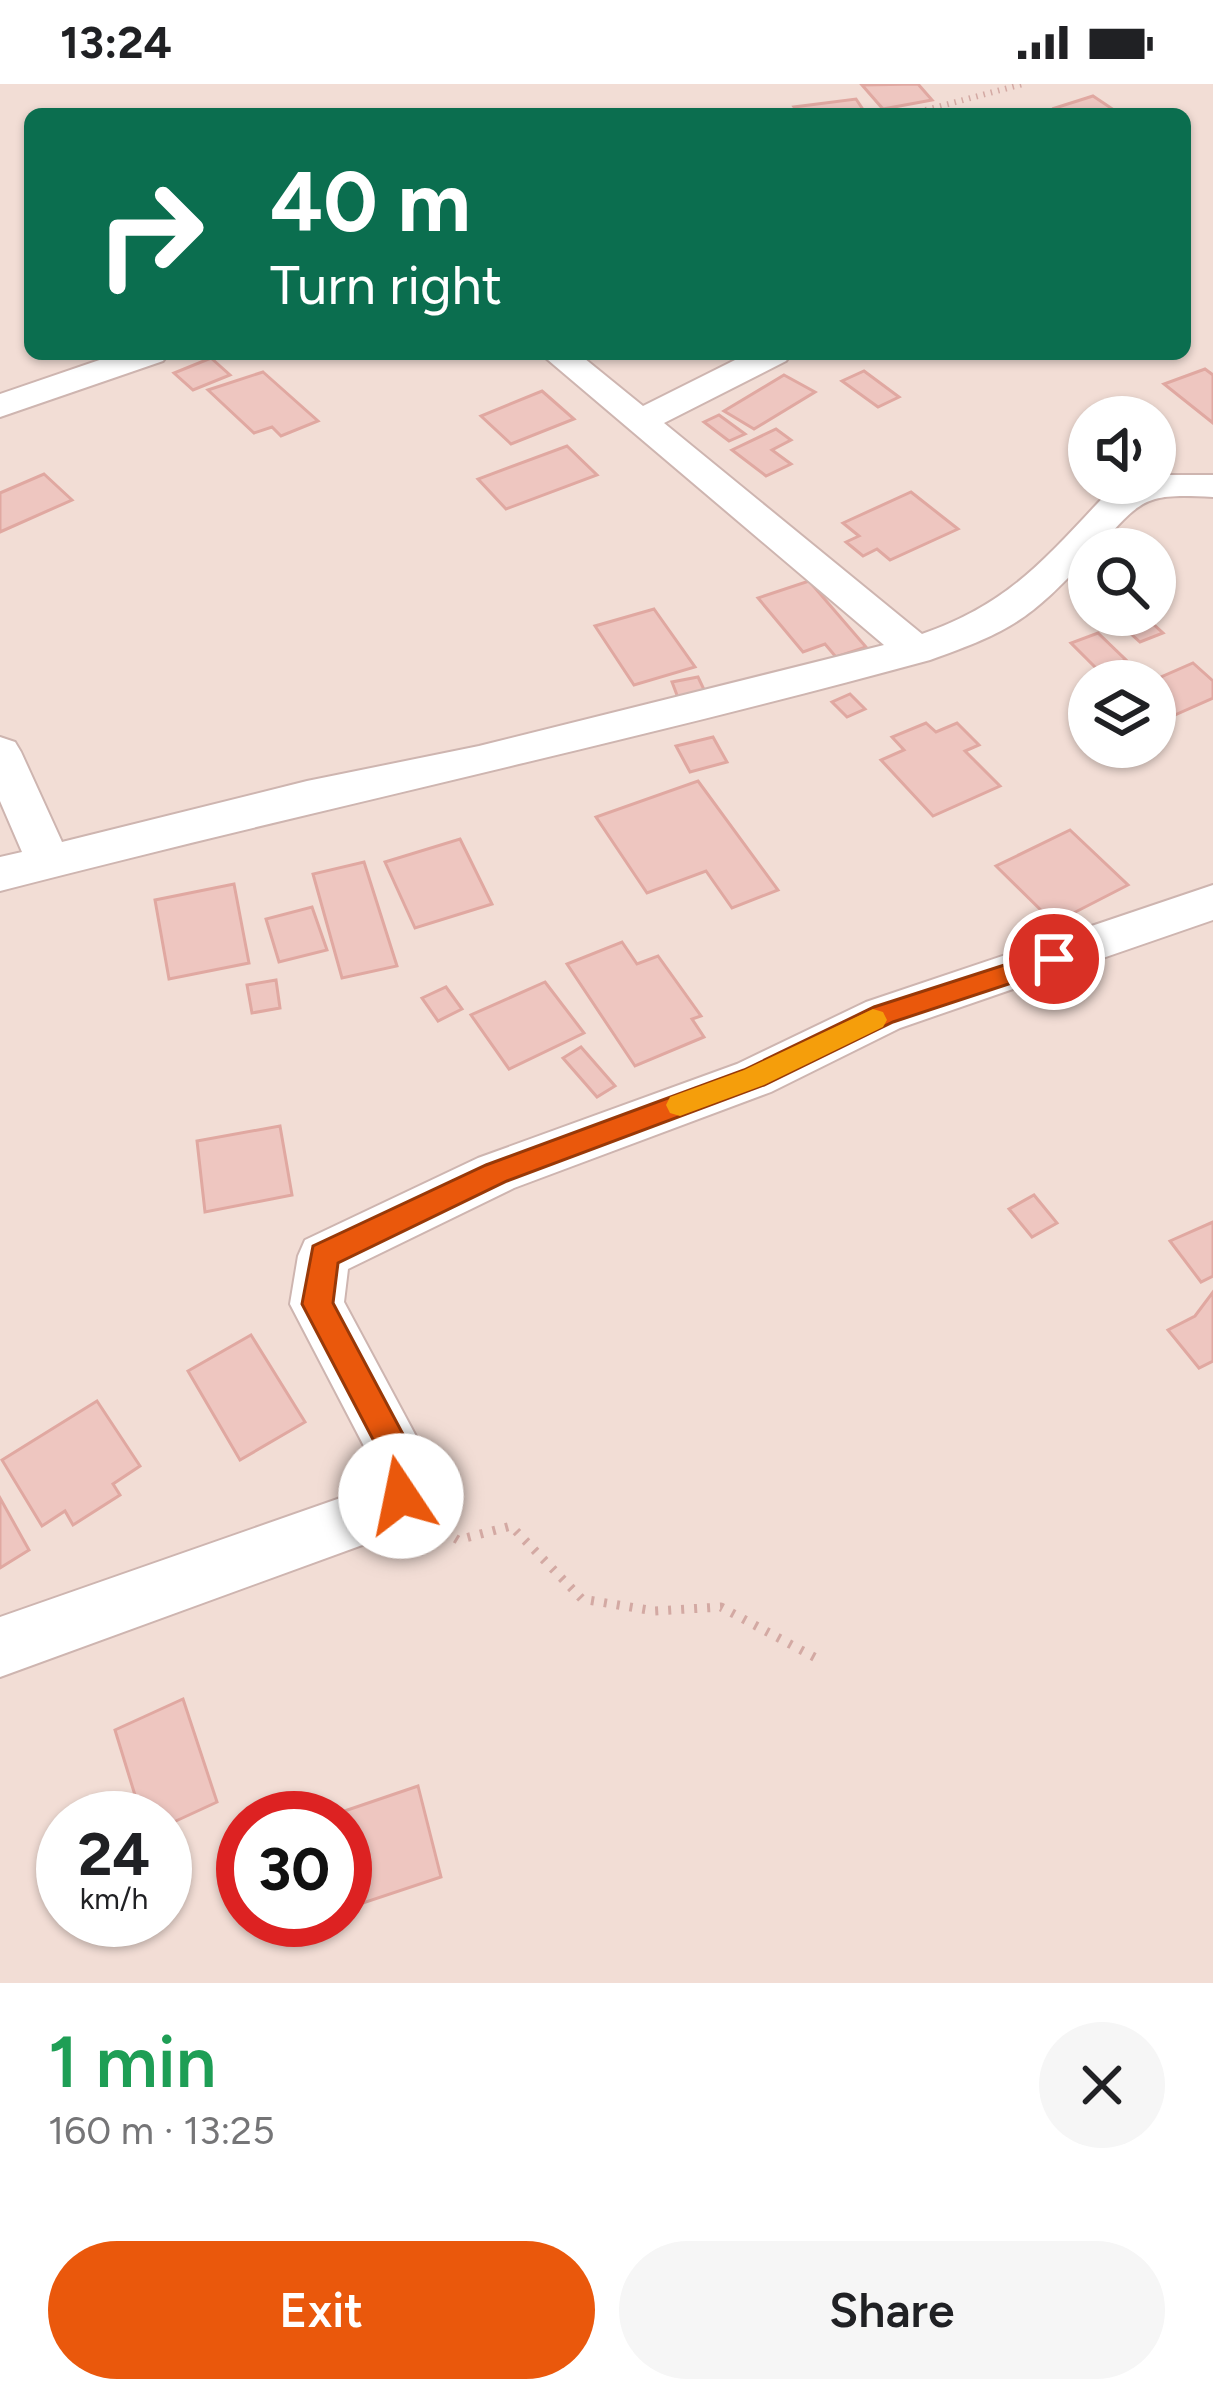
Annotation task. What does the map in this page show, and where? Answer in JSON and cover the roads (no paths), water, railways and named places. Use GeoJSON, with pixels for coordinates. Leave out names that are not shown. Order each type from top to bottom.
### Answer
{"type":"FeatureCollection","features":[{"type":"Feature","properties":{"kind":"street"},"geometry":{"type":"LineString","coordinates":[[0,406],[134,360]]}},
{"type":"Feature","properties":{"kind":"street"},"geometry":{"type":"LineString","coordinates":[[565,360],[916,650]]}},
{"type":"Feature","properties":{"kind":"street"},"geometry":{"type":"LineString","coordinates":[[638,422],[762,360]]}},
{"type":"Feature","properties":{"kind":"street"},"geometry":{"type":"LineString","coordinates":[[0,874],[307,796],[479,761],[916,650],[986,626],[1028,598],[1130,492],[1168,483],[1213,486]]}},
{"type":"Feature","properties":{"kind":"street"},"geometry":{"type":"LineString","coordinates":[[0,752],[49,863]]}},
{"type":"Feature","properties":{"kind":"street"},"geometry":{"type":"LineString","coordinates":[[0,1647],[395,1503],[407,1486],[405,1468],[317,1304],[324,1256],[496,1173],[754,1078],[884,1015],[1213,902]]}}]}
